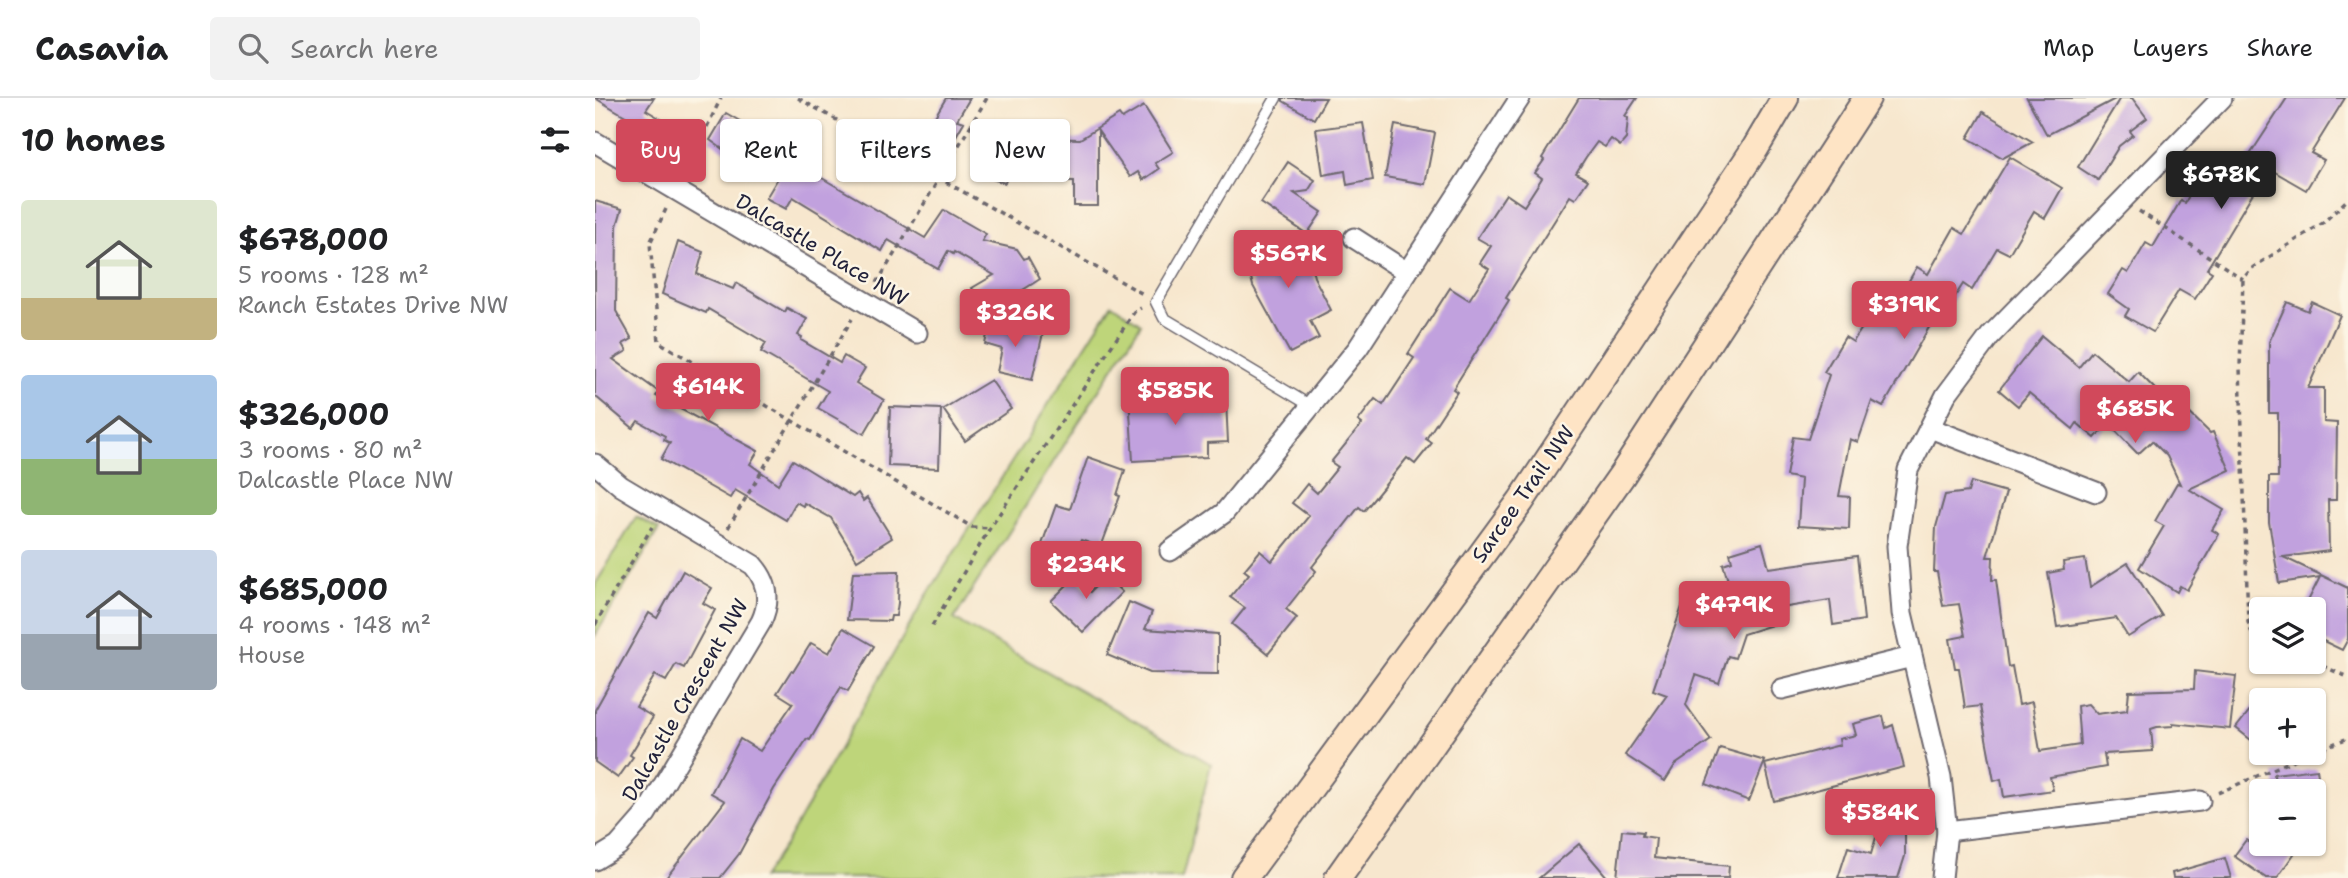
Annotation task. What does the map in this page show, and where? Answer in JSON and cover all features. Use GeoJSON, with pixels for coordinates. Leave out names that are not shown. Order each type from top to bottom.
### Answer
{"type":"FeatureCollection","features":[{"type":"Feature","properties":{"kind":"main road","name":"Sarcee Trail NW"},"geometry":{"type":"LineString","coordinates":[[1244,878],[1521,501],[1756,147],[1785,98]]}},
{"type":"Feature","properties":{"kind":"main road"},"geometry":{"type":"LineString","coordinates":[[1338,878],[1622,475],[1867,98]]}},
{"type":"Feature","properties":{"kind":"street"},"geometry":{"type":"LineString","coordinates":[[1170,551],[1224,513],[1358,348],[1520,98]]}},
{"type":"Feature","properties":{"kind":"street"},"geometry":{"type":"LineString","coordinates":[[1943,878],[1947,831],[1941,777],[1902,613],[1897,546],[1908,470],[1964,367],[2220,99]]}},
{"type":"Feature","properties":{"kind":"street","name":"Dalcastle Place NW"},"geometry":{"type":"LineString","coordinates":[[595,142],[917,332]]}},
{"type":"Feature","properties":{"kind":"street"},"geometry":{"type":"LineString","coordinates":[[1354,238],[1407,272]]}},
{"type":"Feature","properties":{"kind":"street"},"geometry":{"type":"LineString","coordinates":[[1930,428],[2095,492]]}},
{"type":"Feature","properties":{"kind":"street","name":"Dalcastle Crescent NW"},"geometry":{"type":"LineString","coordinates":[[595,464],[621,486],[753,565],[763,578],[767,595],[761,622],[646,814],[618,846],[595,860]]}},
{"type":"Feature","properties":{"kind":"street"},"geometry":{"type":"LineString","coordinates":[[1783,689],[1912,657]]}},
{"type":"Feature","properties":{"kind":"street"},"geometry":{"type":"LineString","coordinates":[[1947,831],[2200,801]]}},
{"type":"Feature","properties":{"kind":"lane"},"geometry":{"type":"LineString","coordinates":[[1276,98],[1156,302],[1164,318],[1312,406]]}},
{"type":"Feature","properties":{"kind":"path"},"geometry":{"type":"LineString","coordinates":[[706,129],[721,98]]}},
{"type":"Feature","properties":{"kind":"path"},"geometry":{"type":"LineString","coordinates":[[798,98],[836,120]]}},
{"type":"Feature","properties":{"kind":"path"},"geometry":{"type":"LineString","coordinates":[[956,151],[987,98]]}},
{"type":"Feature","properties":{"kind":"path"},"geometry":{"type":"LineString","coordinates":[[877,283],[938,182]]}},
{"type":"Feature","properties":{"kind":"path"},"geometry":{"type":"LineString","coordinates":[[945,182],[1156,302]]}},
{"type":"Feature","properties":{"kind":"path"},"geometry":{"type":"LineString","coordinates":[[2249,625],[2240,392],[2243,279],[2252,268],[2323,223],[2348,199]]}},
{"type":"Feature","properties":{"kind":"path"},"geometry":{"type":"LineString","coordinates":[[2122,200],[2243,279]]}},
{"type":"Feature","properties":{"kind":"path"},"geometry":{"type":"LineString","coordinates":[[669,204],[650,243],[659,342],[972,527],[991,528]]}},
{"type":"Feature","properties":{"kind":"path"},"geometry":{"type":"LineString","coordinates":[[932,626],[991,528],[1135,311],[1156,302]]}},
{"type":"Feature","properties":{"kind":"path"},"geometry":{"type":"LineString","coordinates":[[728,528],[855,314]]}},
{"type":"Feature","properties":{"kind":"path"},"geometry":{"type":"LineString","coordinates":[[595,625],[653,526]]}},
{"type":"Feature","properties":{"kind":"path"},"geometry":{"type":"LineString","coordinates":[[2326,668],[2348,677]]}},
{"type":"Feature","properties":{"kind":"path"},"geometry":{"type":"LineString","coordinates":[[2326,747],[2348,738]]}},
{"type":"Feature","properties":{"kind":"path"},"geometry":{"type":"LineString","coordinates":[[2200,801],[2283,765]]}},
{"type":"Feature","properties":{"kind":"green space"},"geometry":{"type":"Polygon","coordinates":[[[1112,304],[1141,324],[954,619],[1211,764],[1182,878],[762,878],[785,845],[924,600],[1112,304]]]}},
{"type":"Feature","properties":{"kind":"green space"},"geometry":{"type":"Polygon","coordinates":[[[636,517],[659,529],[595,636],[595,585],[636,517]]]}},
{"type":"Feature","properties":{"kind":"building"},"geometry":{"type":"Polygon","coordinates":[[[595,98],[654,98],[646,110],[661,119],[631,119],[595,98]]]}},
{"type":"Feature","properties":{"kind":"building"},"geometry":{"type":"Polygon","coordinates":[[[946,98],[970,98],[957,120],[964,122],[956,136],[956,119],[934,119],[946,98]]]}},
{"type":"Feature","properties":{"kind":"building"},"geometry":{"type":"Polygon","coordinates":[[[1283,98],[1326,98],[1314,119],[1283,101],[1283,98]]]}},
{"type":"Feature","properties":{"kind":"building"},"geometry":{"type":"Polygon","coordinates":[[[1579,98],[1637,98],[1625,116],[1628,118],[1626,139],[1620,146],[1611,139],[1605,147],[1597,142],[1586,157],[1576,173],[1588,180],[1575,199],[1570,196],[1506,298],[1509,300],[1453,389],[1457,392],[1426,439],[1432,443],[1415,464],[1407,458],[1364,511],[1359,507],[1312,567],[1316,571],[1286,609],[1297,618],[1268,654],[1232,624],[1245,608],[1230,597],[1249,574],[1244,570],[1260,551],[1272,561],[1309,516],[1292,503],[1307,484],[1317,493],[1338,467],[1331,462],[1362,424],[1358,421],[1375,399],[1383,405],[1414,358],[1408,354],[1450,288],[1469,300],[1489,269],[1480,263],[1491,246],[1477,238],[1506,194],[1524,206],[1542,178],[1535,173],[1544,160],[1542,158],[1579,98]]]}},
{"type":"Feature","properties":{"kind":"building"},"geometry":{"type":"Polygon","coordinates":[[[2027,98],[2117,98],[2047,135],[2027,98]]]}},
{"type":"Feature","properties":{"kind":"building"},"geometry":{"type":"Polygon","coordinates":[[[2120,98],[2132,98],[2147,118],[2130,131],[2133,135],[2119,146],[2098,180],[2078,167],[2120,98]]]}},
{"type":"Feature","properties":{"kind":"building"},"geometry":{"type":"Polygon","coordinates":[[[2287,98],[2345,98],[2311,153],[2324,160],[2306,190],[2268,168],[2207,269],[2212,272],[2195,299],[2179,290],[2153,332],[2125,316],[2129,309],[2108,294],[2123,270],[2128,273],[2146,243],[2153,247],[2181,200],[2185,203],[2191,192],[2194,194],[2214,162],[2226,169],[2230,163],[2240,170],[2287,98]]]}},
{"type":"Feature","properties":{"kind":"building"},"geometry":{"type":"Polygon","coordinates":[[[1144,106],[1173,152],[1155,163],[1159,169],[1143,180],[1138,172],[1130,177],[1098,131],[1098,206],[1074,206],[1074,181],[1070,181],[1070,139],[1080,139],[1119,115],[1122,119],[1144,106]]]}},
{"type":"Feature","properties":{"kind":"building"},"geometry":{"type":"Polygon","coordinates":[[[1983,112],[2033,142],[2003,158],[1968,138],[1983,112]]]}},
{"type":"Feature","properties":{"kind":"building"},"geometry":{"type":"Polygon","coordinates":[[[726,113],[736,119],[722,119],[726,113]]]}},
{"type":"Feature","properties":{"kind":"building"},"geometry":{"type":"Polygon","coordinates":[[[720,123],[720,147],[710,140],[720,123]]]}},
{"type":"Feature","properties":{"kind":"building"},"geometry":{"type":"Polygon","coordinates":[[[1363,123],[1373,180],[1347,185],[1345,171],[1323,175],[1316,129],[1363,123]]]}},
{"type":"Feature","properties":{"kind":"building"},"geometry":{"type":"Polygon","coordinates":[[[1395,125],[1435,133],[1425,184],[1385,177],[1395,125]]]}},
{"type":"Feature","properties":{"kind":"building"},"geometry":{"type":"Polygon","coordinates":[[[2010,157],[2062,188],[2045,218],[2034,211],[2009,254],[1997,248],[1972,290],[1963,284],[1936,327],[1931,324],[1883,407],[1872,401],[1858,442],[1850,439],[1839,496],[1850,497],[1849,529],[1798,526],[1801,479],[1786,476],[1793,437],[1808,439],[1829,375],[1824,372],[1845,337],[1853,342],[1869,317],[1877,321],[1887,305],[1893,308],[1917,267],[1928,274],[1954,228],[1964,234],[2010,157]]]}},
{"type":"Feature","properties":{"kind":"building"},"geometry":{"type":"Polygon","coordinates":[[[1288,162],[1315,180],[1308,191],[1294,193],[1322,212],[1307,234],[1261,203],[1288,162]]]}},
{"type":"Feature","properties":{"kind":"building"},"geometry":{"type":"Polygon","coordinates":[[[822,178],[925,238],[944,210],[986,234],[982,241],[1017,249],[1024,259],[1028,257],[1040,279],[987,313],[972,288],[994,275],[954,252],[953,254],[948,251],[938,269],[888,240],[882,251],[793,197],[786,209],[766,198],[776,182],[822,182],[822,178]]]}},
{"type":"Feature","properties":{"kind":"building"},"geometry":{"type":"Polygon","coordinates":[[[595,201],[622,209],[617,226],[616,311],[632,339],[623,344],[627,351],[613,359],[659,392],[656,396],[758,451],[750,464],[778,484],[793,460],[853,497],[858,493],[863,501],[867,498],[892,538],[857,560],[831,518],[804,503],[803,506],[796,502],[786,520],[735,490],[730,498],[661,459],[670,443],[664,440],[665,436],[638,421],[633,428],[595,396],[595,201]]]}},
{"type":"Feature","properties":{"kind":"building"},"geometry":{"type":"Polygon","coordinates":[[[1304,237],[1314,277],[1331,310],[1310,321],[1319,338],[1290,353],[1253,286],[1245,253],[1304,237]]]}},
{"type":"Feature","properties":{"kind":"building"},"geometry":{"type":"Polygon","coordinates":[[[678,242],[703,252],[697,274],[733,289],[736,283],[785,312],[787,308],[807,319],[798,335],[802,337],[801,340],[840,363],[844,356],[865,368],[856,383],[884,400],[864,434],[818,408],[828,391],[761,352],[766,343],[708,309],[706,313],[662,294],[678,242]]]}},
{"type":"Feature","properties":{"kind":"building"},"geometry":{"type":"Polygon","coordinates":[[[2287,302],[2308,311],[2312,302],[2340,315],[2308,388],[2324,388],[2324,422],[2337,423],[2336,500],[2328,500],[2329,551],[2283,557],[2348,588],[2348,639],[2342,650],[2326,642],[2326,597],[2310,597],[2320,577],[2279,583],[2269,522],[2269,477],[2278,477],[2278,413],[2269,413],[2269,342],[2287,302]]]}},
{"type":"Feature","properties":{"kind":"building"},"geometry":{"type":"Polygon","coordinates":[[[990,321],[1043,333],[1032,380],[997,372],[1002,349],[985,344],[990,321]]]}},
{"type":"Feature","properties":{"kind":"building"},"geometry":{"type":"Polygon","coordinates":[[[2042,336],[2079,367],[2092,351],[2129,382],[2138,372],[2171,405],[2176,400],[2210,433],[2213,432],[2230,470],[2189,489],[2224,510],[2212,530],[2219,534],[2187,590],[2180,586],[2177,592],[2139,568],[2164,526],[2155,521],[2177,483],[2180,484],[2167,456],[2152,441],[2138,454],[2108,423],[2095,438],[2077,423],[2073,429],[2029,393],[2018,406],[1999,390],[2042,336]]]}},
{"type":"Feature","properties":{"kind":"building"},"geometry":{"type":"Polygon","coordinates":[[[991,380],[1011,409],[965,441],[943,409],[991,380]]]}},
{"type":"Feature","properties":{"kind":"building"},"geometry":{"type":"Polygon","coordinates":[[[1176,393],[1176,402],[1226,400],[1228,442],[1207,443],[1207,457],[1133,461],[1129,396],[1176,393]]]}},
{"type":"Feature","properties":{"kind":"building"},"geometry":{"type":"Polygon","coordinates":[[[890,407],[941,409],[939,468],[888,466],[890,407]]]}},
{"type":"Feature","properties":{"kind":"building"},"geometry":{"type":"Polygon","coordinates":[[[1088,457],[1125,470],[1117,495],[1120,496],[1101,547],[1081,540],[1071,561],[1040,550],[1056,505],[1070,509],[1088,457]]]}},
{"type":"Feature","properties":{"kind":"building"},"geometry":{"type":"Polygon","coordinates":[[[1971,482],[2006,492],[1987,557],[1993,557],[1992,580],[1996,580],[2008,667],[2012,666],[2019,705],[2032,702],[2040,751],[2080,745],[2077,706],[2088,704],[2097,714],[2127,710],[2129,691],[2194,689],[2195,671],[2236,676],[2230,729],[2173,723],[2173,726],[2157,727],[2151,729],[2153,751],[2104,754],[2106,767],[2050,777],[2053,790],[2004,797],[2001,779],[1994,781],[1980,706],[1965,708],[1959,668],[1955,668],[1950,639],[1965,636],[1959,604],[1943,606],[1937,572],[1934,572],[1936,527],[1945,495],[1968,492],[1971,482]]]}},
{"type":"Feature","properties":{"kind":"building"},"geometry":{"type":"Polygon","coordinates":[[[1762,543],[1769,568],[1857,556],[1864,620],[1833,625],[1830,600],[1781,608],[1785,621],[1743,634],[1735,658],[1728,656],[1719,683],[1696,675],[1686,705],[1711,740],[1675,765],[1665,781],[1625,755],[1667,695],[1653,690],[1685,598],[1739,617],[1723,564],[1732,561],[1730,553],[1762,543]]]}},
{"type":"Feature","properties":{"kind":"building"},"geometry":{"type":"Polygon","coordinates":[[[2085,559],[2090,587],[2128,563],[2162,616],[2128,637],[2116,618],[2057,627],[2048,573],[2064,570],[2063,562],[2085,559]]]}},
{"type":"Feature","properties":{"kind":"building"},"geometry":{"type":"Polygon","coordinates":[[[683,571],[712,588],[703,603],[715,610],[684,668],[676,664],[666,681],[655,675],[636,707],[653,717],[630,755],[633,757],[618,778],[595,762],[595,710],[649,613],[657,618],[683,571]]]}},
{"type":"Feature","properties":{"kind":"building"},"geometry":{"type":"Polygon","coordinates":[[[899,571],[896,616],[891,616],[890,621],[847,620],[853,572],[899,571]]]}},
{"type":"Feature","properties":{"kind":"building"},"geometry":{"type":"Polygon","coordinates":[[[1106,576],[1122,592],[1083,632],[1051,601],[1075,577],[1090,592],[1106,576]]]}},
{"type":"Feature","properties":{"kind":"building"},"geometry":{"type":"Polygon","coordinates":[[[1129,602],[1152,612],[1145,629],[1218,634],[1218,674],[1150,673],[1107,655],[1129,602]]]}},
{"type":"Feature","properties":{"kind":"building"},"geometry":{"type":"Polygon","coordinates":[[[843,628],[874,646],[848,691],[841,687],[810,740],[807,739],[774,789],[739,854],[720,878],[666,878],[725,801],[711,793],[740,739],[760,751],[793,703],[777,693],[791,671],[793,672],[811,643],[829,653],[843,628]]]}},
{"type":"Feature","properties":{"kind":"building"},"geometry":{"type":"Polygon","coordinates":[[[2249,711],[2249,738],[2236,728],[2249,711]]]}},
{"type":"Feature","properties":{"kind":"building"},"geometry":{"type":"Polygon","coordinates":[[[1883,716],[1886,728],[1893,725],[1904,767],[1774,801],[1765,764],[1840,745],[1839,739],[1856,735],[1853,724],[1883,716]]]}},
{"type":"Feature","properties":{"kind":"building"},"geometry":{"type":"Polygon","coordinates":[[[1720,748],[1765,761],[1749,801],[1706,784],[1720,748]]]}},
{"type":"Feature","properties":{"kind":"building"},"geometry":{"type":"Polygon","coordinates":[[[2317,769],[2318,779],[2275,779],[2274,774],[2317,769]]]}},
{"type":"Feature","properties":{"kind":"building"},"geometry":{"type":"Polygon","coordinates":[[[1877,808],[1905,808],[1905,856],[1898,878],[1838,878],[1848,847],[1871,854],[1877,834],[1877,808]]]}},
{"type":"Feature","properties":{"kind":"building"},"geometry":{"type":"Polygon","coordinates":[[[1622,830],[1643,832],[1642,836],[1656,838],[1654,858],[1729,866],[1728,878],[1617,878],[1622,830]]]}},
{"type":"Feature","properties":{"kind":"building"},"geometry":{"type":"Polygon","coordinates":[[[2246,840],[2249,842],[2249,856],[2293,856],[2277,878],[2266,878],[2234,856],[2246,840]]]}},
{"type":"Feature","properties":{"kind":"building"},"geometry":{"type":"Polygon","coordinates":[[[1579,844],[1608,878],[1539,878],[1579,844]]]}},
{"type":"Feature","properties":{"kind":"building"},"geometry":{"type":"Polygon","coordinates":[[[2225,858],[2231,878],[2173,878],[2172,873],[2225,858]]]}}]}
